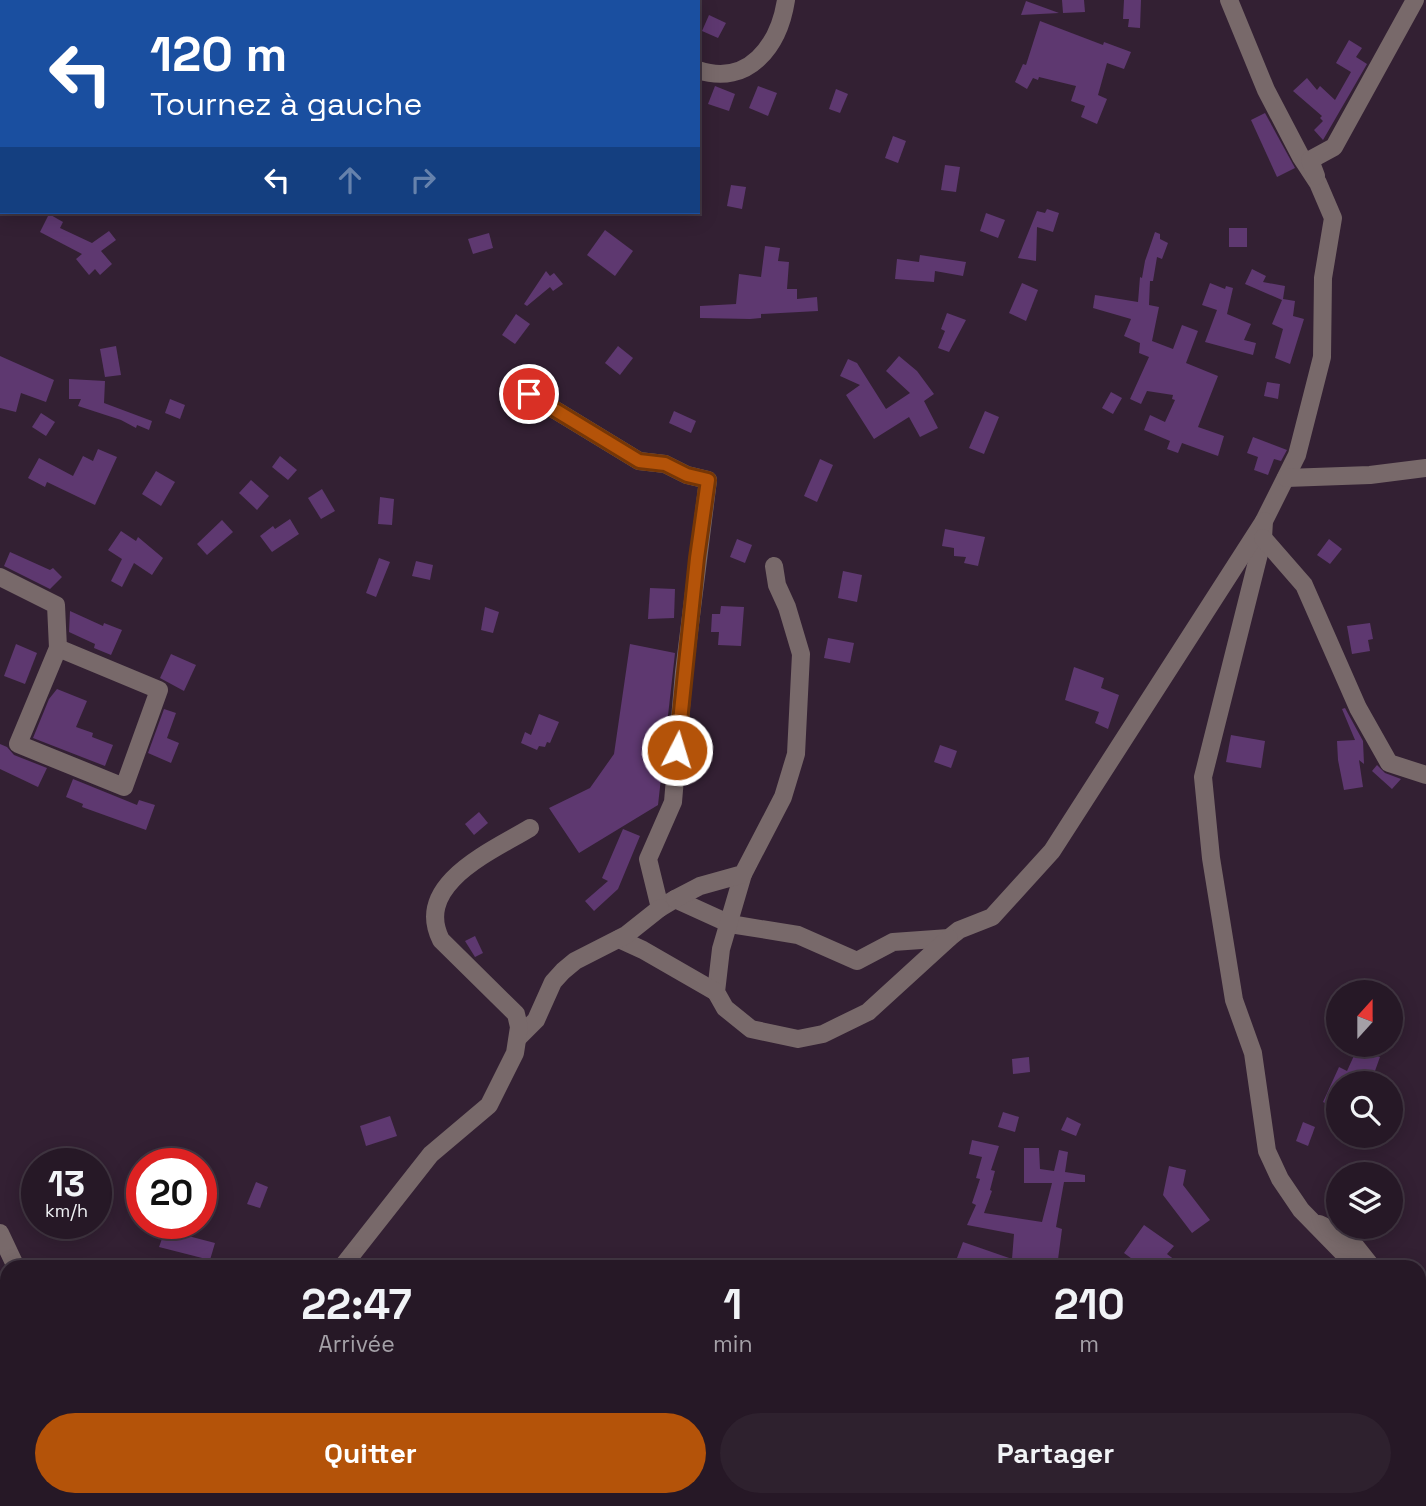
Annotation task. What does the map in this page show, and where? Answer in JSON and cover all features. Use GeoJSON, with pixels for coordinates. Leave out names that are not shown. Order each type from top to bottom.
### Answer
{"type":"FeatureCollection","features":[{"type":"Feature","properties":{"kind":"street"},"geometry":{"type":"LineString","coordinates":[[700,71],[714,75],[744,69],[769,49],[783,22],[786,0]]}},
{"type":"Feature","properties":{"kind":"street"},"geometry":{"type":"LineString","coordinates":[[1229,0],[1266,90],[1301,157],[1318,183]]}},
{"type":"Feature","properties":{"kind":"street"},"geometry":{"type":"LineString","coordinates":[[1346,1260],[1344,1254],[1310,1219],[1280,1179],[1267,1151],[1253,1053],[1234,1000],[1211,858],[1203,777],[1264,529],[1297,455],[1322,357],[1323,278],[1333,218],[1310,160],[1334,147],[1415,0]]}},
{"type":"Feature","properties":{"kind":"street"},"geometry":{"type":"LineString","coordinates":[[529,394],[639,461],[665,464],[687,475],[708,480],[685,660],[673,802],[648,859],[668,904],[730,924],[798,935],[857,961],[893,942],[949,938]]}},
{"type":"Feature","properties":{"kind":"street"},"geometry":{"type":"LineString","coordinates":[[1286,478],[1370,475],[1426,468]]}},
{"type":"Feature","properties":{"kind":"street"},"geometry":{"type":"LineString","coordinates":[[1264,529],[1304,585],[1358,708],[1390,763],[1426,775]]}},
{"type":"Feature","properties":{"kind":"street"},"geometry":{"type":"LineString","coordinates":[[619,939],[716,992],[725,1008],[751,1029],[798,1039],[823,1034],[868,1012],[958,930],[992,917],[1052,851],[1264,529]]}},
{"type":"Feature","properties":{"kind":"street"},"geometry":{"type":"LineString","coordinates":[[716,992],[717,971],[743,874],[783,797],[796,754],[801,654],[787,607],[777,585],[774,566]]}},
{"type":"Feature","properties":{"kind":"street"},"geometry":{"type":"LineString","coordinates":[[0,577],[57,605],[58,648],[18,744],[124,787],[159,690],[58,648]]}},
{"type":"Feature","properties":{"kind":"street"},"geometry":{"type":"LineString","coordinates":[[348,1260],[431,1154],[489,1105],[515,1053],[519,1027],[516,1014],[441,940],[434,925],[433,912],[437,900],[457,875],[530,828]]}},
{"type":"Feature","properties":{"kind":"street"},"geometry":{"type":"LineString","coordinates":[[518,1038],[536,1020],[554,982],[575,961],[619,939],[668,904],[700,886],[743,874]]}},
{"type":"Feature","properties":{"kind":"street"},"geometry":{"type":"LineString","coordinates":[[1310,1219],[1349,1238],[1366,1260]]}},
{"type":"Feature","properties":{"kind":"street"},"geometry":{"type":"LineString","coordinates":[[0,1233],[12,1260]]}},
{"type":"Feature","properties":{"kind":"building"},"geometry":{"type":"Polygon","coordinates":[[[1062,0],[1084,0],[1085,12],[1063,13],[1062,0]]]}},
{"type":"Feature","properties":{"kind":"building"},"geometry":{"type":"Polygon","coordinates":[[[1124,0],[1141,0],[1140,28],[1128,27],[1129,19],[1123,19],[1124,0]]]}},
{"type":"Feature","properties":{"kind":"building"},"geometry":{"type":"Polygon","coordinates":[[[1026,1],[1059,13],[1021,15],[1026,1]]]}},
{"type":"Feature","properties":{"kind":"building"},"geometry":{"type":"Polygon","coordinates":[[[709,15],[726,23],[718,38],[702,31],[709,15]]]}},
{"type":"Feature","properties":{"kind":"building"},"geometry":{"type":"Polygon","coordinates":[[[1040,21],[1103,45],[1104,42],[1131,52],[1124,69],[1107,63],[1098,95],[1107,99],[1097,124],[1081,117],[1085,106],[1071,101],[1076,86],[1039,77],[1038,80],[1033,78],[1027,89],[1015,82],[1023,64],[1026,65],[1040,21]]]}},
{"type":"Feature","properties":{"kind":"building"},"geometry":{"type":"Polygon","coordinates":[[[1349,40],[1362,48],[1356,57],[1367,64],[1323,140],[1314,130],[1323,121],[1320,118],[1322,116],[1293,91],[1307,78],[1317,90],[1320,86],[1335,100],[1351,72],[1336,63],[1349,40]]]}},
{"type":"Feature","properties":{"kind":"building"},"geometry":{"type":"Polygon","coordinates":[[[715,86],[735,94],[729,111],[708,104],[715,86]]]}},
{"type":"Feature","properties":{"kind":"building"},"geometry":{"type":"Polygon","coordinates":[[[758,86],[777,93],[768,116],[749,108],[758,86]]]}},
{"type":"Feature","properties":{"kind":"building"},"geometry":{"type":"Polygon","coordinates":[[[836,89],[848,94],[840,113],[829,109],[836,89]]]}},
{"type":"Feature","properties":{"kind":"building"},"geometry":{"type":"Polygon","coordinates":[[[1265,113],[1295,168],[1277,177],[1251,120],[1265,113]]]}},
{"type":"Feature","properties":{"kind":"building"},"geometry":{"type":"Polygon","coordinates":[[[893,136],[906,141],[898,163],[885,158],[893,136]]]}},
{"type":"Feature","properties":{"kind":"building"},"geometry":{"type":"Polygon","coordinates":[[[945,165],[960,167],[956,192],[941,190],[945,165]]]}},
{"type":"Feature","properties":{"kind":"building"},"geometry":{"type":"Polygon","coordinates":[[[731,185],[746,187],[742,209],[727,206],[731,185]]]}},
{"type":"Feature","properties":{"kind":"building"},"geometry":{"type":"Polygon","coordinates":[[[1047,209],[1059,213],[1053,232],[1037,227],[1036,261],[1018,258],[1037,211],[1045,213],[1047,209]]]}},
{"type":"Feature","properties":{"kind":"building"},"geometry":{"type":"Polygon","coordinates":[[[986,213],[1005,220],[998,238],[980,231],[986,213]]]}},
{"type":"Feature","properties":{"kind":"building"},"geometry":{"type":"Polygon","coordinates":[[[49,214],[63,222],[60,228],[92,243],[109,231],[116,240],[101,251],[112,264],[100,275],[95,269],[89,275],[76,259],[82,254],[40,232],[49,214]]]}},
{"type":"Feature","properties":{"kind":"building"},"geometry":{"type":"Polygon","coordinates":[[[1229,228],[1247,228],[1247,247],[1229,247],[1229,228]]]}},
{"type":"Feature","properties":{"kind":"building"},"geometry":{"type":"Polygon","coordinates":[[[605,230],[633,251],[615,276],[587,255],[605,230]]]}},
{"type":"Feature","properties":{"kind":"building"},"geometry":{"type":"Polygon","coordinates":[[[1155,232],[1160,234],[1160,239],[1168,243],[1162,259],[1157,257],[1153,281],[1150,281],[1149,305],[1159,307],[1152,341],[1173,349],[1182,325],[1198,331],[1186,363],[1218,376],[1198,427],[1224,436],[1218,456],[1182,443],[1178,453],[1167,449],[1170,441],[1144,430],[1150,415],[1165,422],[1175,400],[1172,399],[1173,395],[1147,391],[1141,404],[1130,399],[1149,357],[1139,353],[1140,343],[1124,336],[1131,319],[1093,308],[1095,295],[1138,302],[1140,277],[1142,278],[1155,232]]]}},
{"type":"Feature","properties":{"kind":"building"},"geometry":{"type":"Polygon","coordinates":[[[489,233],[493,248],[473,254],[468,239],[489,233]]]}},
{"type":"Feature","properties":{"kind":"building"},"geometry":{"type":"Polygon","coordinates":[[[765,246],[780,248],[778,261],[789,262],[787,289],[797,289],[797,299],[817,297],[818,311],[761,314],[761,318],[750,319],[700,318],[700,306],[736,304],[739,274],[761,277],[765,246]]]}},
{"type":"Feature","properties":{"kind":"building"},"geometry":{"type":"Polygon","coordinates":[[[920,255],[966,262],[963,276],[935,271],[934,282],[895,279],[897,259],[919,262],[920,255]]]}},
{"type":"Feature","properties":{"kind":"building"},"geometry":{"type":"Polygon","coordinates":[[[1252,269],[1266,276],[1263,282],[1285,286],[1283,299],[1295,301],[1293,316],[1304,319],[1290,364],[1275,358],[1283,329],[1272,324],[1282,300],[1245,284],[1252,269]]]}},
{"type":"Feature","properties":{"kind":"building"},"geometry":{"type":"Polygon","coordinates":[[[546,271],[550,276],[554,273],[563,284],[553,291],[550,287],[527,306],[524,304],[546,271]]]}},
{"type":"Feature","properties":{"kind":"building"},"geometry":{"type":"Polygon","coordinates":[[[1022,283],[1038,290],[1026,321],[1009,313],[1022,283]]]}},
{"type":"Feature","properties":{"kind":"building"},"geometry":{"type":"Polygon","coordinates":[[[1210,283],[1225,289],[1226,286],[1233,288],[1227,314],[1251,324],[1244,340],[1256,343],[1253,355],[1205,342],[1217,310],[1202,305],[1210,283]]]}},
{"type":"Feature","properties":{"kind":"building"},"geometry":{"type":"Polygon","coordinates":[[[947,313],[966,320],[949,352],[938,348],[945,331],[941,329],[947,313]]]}},
{"type":"Feature","properties":{"kind":"building"},"geometry":{"type":"Polygon","coordinates":[[[516,314],[530,324],[515,344],[502,335],[516,314]]]}},
{"type":"Feature","properties":{"kind":"building"},"geometry":{"type":"Polygon","coordinates":[[[116,346],[121,375],[105,377],[100,349],[116,346]]]}},
{"type":"Feature","properties":{"kind":"building"},"geometry":{"type":"Polygon","coordinates":[[[618,346],[633,358],[620,375],[605,363],[618,346]]]}},
{"type":"Feature","properties":{"kind":"building"},"geometry":{"type":"Polygon","coordinates":[[[0,356],[54,380],[46,402],[21,393],[16,412],[0,408],[0,356]]]}},
{"type":"Feature","properties":{"kind":"building"},"geometry":{"type":"Polygon","coordinates":[[[899,356],[917,371],[934,394],[924,401],[938,428],[920,437],[909,417],[874,439],[846,395],[860,385],[840,376],[848,359],[857,363],[886,409],[910,393],[886,371],[899,356]]]}},
{"type":"Feature","properties":{"kind":"building"},"geometry":{"type":"Polygon","coordinates":[[[69,379],[105,381],[104,403],[152,421],[149,430],[137,425],[136,428],[121,420],[78,406],[81,399],[69,399],[69,379]]]}},
{"type":"Feature","properties":{"kind":"building"},"geometry":{"type":"Polygon","coordinates":[[[1267,382],[1280,384],[1278,399],[1264,396],[1267,382]]]}},
{"type":"Feature","properties":{"kind":"building"},"geometry":{"type":"Polygon","coordinates":[[[1111,392],[1122,398],[1113,414],[1102,408],[1111,392]]]}},
{"type":"Feature","properties":{"kind":"building"},"geometry":{"type":"Polygon","coordinates":[[[170,399],[185,405],[180,419],[165,413],[170,399]]]}},
{"type":"Feature","properties":{"kind":"building"},"geometry":{"type":"Polygon","coordinates":[[[674,411],[696,421],[691,433],[669,423],[674,411]]]}},
{"type":"Feature","properties":{"kind":"building"},"geometry":{"type":"Polygon","coordinates":[[[985,411],[999,417],[984,454],[969,448],[985,411]]]}},
{"type":"Feature","properties":{"kind":"building"},"geometry":{"type":"Polygon","coordinates":[[[41,413],[55,422],[46,436],[32,427],[41,413]]]}},
{"type":"Feature","properties":{"kind":"building"},"geometry":{"type":"Polygon","coordinates":[[[1253,437],[1287,450],[1281,461],[1274,459],[1268,475],[1254,470],[1258,457],[1247,453],[1253,437]]]}},
{"type":"Feature","properties":{"kind":"building"},"geometry":{"type":"Polygon","coordinates":[[[98,449],[117,457],[95,505],[47,482],[45,487],[28,478],[39,458],[73,476],[83,456],[93,461],[98,449]]]}},
{"type":"Feature","properties":{"kind":"building"},"geometry":{"type":"Polygon","coordinates":[[[280,456],[297,470],[288,480],[272,467],[280,456]]]}},
{"type":"Feature","properties":{"kind":"building"},"geometry":{"type":"Polygon","coordinates":[[[820,459],[833,465],[817,502],[804,496],[820,459]]]}},
{"type":"Feature","properties":{"kind":"building"},"geometry":{"type":"Polygon","coordinates":[[[156,471],[175,482],[161,506],[142,494],[156,471]]]}},
{"type":"Feature","properties":{"kind":"building"},"geometry":{"type":"Polygon","coordinates":[[[251,480],[269,496],[257,510],[239,493],[251,480]]]}},
{"type":"Feature","properties":{"kind":"building"},"geometry":{"type":"Polygon","coordinates":[[[322,489],[335,511],[321,519],[308,498],[322,489]]]}},
{"type":"Feature","properties":{"kind":"building"},"geometry":{"type":"Polygon","coordinates":[[[380,497],[394,499],[392,525],[378,524],[380,497]]]}},
{"type":"Feature","properties":{"kind":"building"},"geometry":{"type":"Polygon","coordinates":[[[290,519],[299,534],[272,552],[260,536],[273,526],[275,529],[290,519]]]}},
{"type":"Feature","properties":{"kind":"building"},"geometry":{"type":"Polygon","coordinates":[[[222,520],[233,532],[207,555],[197,544],[222,520]]]}},
{"type":"Feature","properties":{"kind":"building"},"geometry":{"type":"Polygon","coordinates":[[[945,529],[985,537],[978,566],[964,563],[966,557],[954,556],[954,548],[942,546],[945,529]]]}},
{"type":"Feature","properties":{"kind":"building"},"geometry":{"type":"Polygon","coordinates":[[[121,531],[136,541],[138,537],[163,558],[152,575],[134,563],[122,587],[111,581],[122,559],[108,550],[121,531]]]}},
{"type":"Feature","properties":{"kind":"building"},"geometry":{"type":"Polygon","coordinates":[[[737,539],[752,545],[745,563],[730,557],[737,539]]]}},
{"type":"Feature","properties":{"kind":"building"},"geometry":{"type":"Polygon","coordinates":[[[1329,539],[1342,549],[1330,564],[1317,555],[1329,539]]]}},
{"type":"Feature","properties":{"kind":"building"},"geometry":{"type":"Polygon","coordinates":[[[10,552],[50,570],[53,568],[62,577],[50,589],[4,566],[10,552]]]}},
{"type":"Feature","properties":{"kind":"building"},"geometry":{"type":"Polygon","coordinates":[[[379,558],[390,562],[376,597],[366,593],[379,558]]]}},
{"type":"Feature","properties":{"kind":"building"},"geometry":{"type":"Polygon","coordinates":[[[416,561],[433,565],[430,580],[412,576],[416,561]]]}},
{"type":"Feature","properties":{"kind":"building"},"geometry":{"type":"Polygon","coordinates":[[[843,571],[862,575],[857,602],[838,598],[843,571]]]}},
{"type":"Feature","properties":{"kind":"building"},"geometry":{"type":"Polygon","coordinates":[[[650,588],[675,589],[674,618],[648,619],[650,588]]]}},
{"type":"Feature","properties":{"kind":"building"},"geometry":{"type":"Polygon","coordinates":[[[721,606],[744,607],[741,646],[718,645],[719,632],[711,632],[712,614],[720,614],[721,606]]]}},
{"type":"Feature","properties":{"kind":"building"},"geometry":{"type":"Polygon","coordinates":[[[485,607],[499,612],[493,633],[481,630],[485,607]]]}},
{"type":"Feature","properties":{"kind":"building"},"geometry":{"type":"Polygon","coordinates":[[[70,611],[103,626],[104,623],[122,630],[111,655],[69,632],[70,611]]]}},
{"type":"Feature","properties":{"kind":"building"},"geometry":{"type":"Polygon","coordinates":[[[1370,623],[1373,639],[1368,640],[1370,651],[1352,654],[1347,626],[1370,623]]]}},
{"type":"Feature","properties":{"kind":"building"},"geometry":{"type":"Polygon","coordinates":[[[828,638],[854,643],[850,663],[824,658],[828,638]]]}},
{"type":"Feature","properties":{"kind":"building"},"geometry":{"type":"Polygon","coordinates":[[[16,644],[37,653],[25,684],[4,676],[16,644]]]}},
{"type":"Feature","properties":{"kind":"building"},"geometry":{"type":"Polygon","coordinates":[[[630,644],[675,653],[658,805],[579,853],[549,808],[590,788],[614,754],[630,644]]]}},
{"type":"Feature","properties":{"kind":"building"},"geometry":{"type":"Polygon","coordinates":[[[171,654],[196,665],[184,691],[160,678],[171,654]]]}},
{"type":"Feature","properties":{"kind":"building"},"geometry":{"type":"Polygon","coordinates":[[[1074,667],[1104,678],[1101,688],[1119,695],[1108,729],[1095,723],[1099,712],[1065,700],[1074,667]]]}},
{"type":"Feature","properties":{"kind":"building"},"geometry":{"type":"Polygon","coordinates":[[[57,689],[87,701],[76,727],[113,745],[105,766],[33,738],[49,699],[57,689]]]}},
{"type":"Feature","properties":{"kind":"building"},"geometry":{"type":"Polygon","coordinates":[[[1345,708],[1363,741],[1364,764],[1359,760],[1363,787],[1344,790],[1337,741],[1355,740],[1342,709],[1345,708]]]}},
{"type":"Feature","properties":{"kind":"building"},"geometry":{"type":"Polygon","coordinates":[[[164,709],[176,713],[167,738],[179,743],[171,763],[148,753],[164,709]]]}},
{"type":"Feature","properties":{"kind":"building"},"geometry":{"type":"Polygon","coordinates":[[[539,714],[559,722],[550,743],[547,742],[545,747],[539,746],[537,750],[521,743],[525,732],[531,735],[539,714]]]}},
{"type":"Feature","properties":{"kind":"building"},"geometry":{"type":"Polygon","coordinates":[[[1231,735],[1265,741],[1261,768],[1226,762],[1231,735]]]}},
{"type":"Feature","properties":{"kind":"building"},"geometry":{"type":"Polygon","coordinates":[[[0,744],[14,755],[47,768],[38,787],[0,769],[0,744]]]}},
{"type":"Feature","properties":{"kind":"building"},"geometry":{"type":"Polygon","coordinates":[[[940,745],[957,751],[951,768],[934,762],[940,745]]]}},
{"type":"Feature","properties":{"kind":"building"},"geometry":{"type":"Polygon","coordinates":[[[1377,765],[1385,773],[1401,779],[1392,789],[1372,771],[1377,765]]]}},
{"type":"Feature","properties":{"kind":"building"},"geometry":{"type":"Polygon","coordinates":[[[73,779],[137,805],[139,800],[155,805],[146,830],[82,807],[83,804],[66,797],[73,779]]]}},
{"type":"Feature","properties":{"kind":"building"},"geometry":{"type":"Polygon","coordinates":[[[479,812],[488,823],[474,835],[465,824],[479,812]]]}},
{"type":"Feature","properties":{"kind":"building"},"geometry":{"type":"Polygon","coordinates":[[[623,829],[640,836],[618,889],[594,911],[585,901],[608,881],[602,878],[623,829]]]}},
{"type":"Feature","properties":{"kind":"building"},"geometry":{"type":"Polygon","coordinates":[[[475,936],[483,953],[475,957],[465,941],[475,936]]]}},
{"type":"Feature","properties":{"kind":"building"},"geometry":{"type":"Polygon","coordinates":[[[1029,1057],[1030,1072],[1013,1074],[1012,1059],[1029,1057]]]}},
{"type":"Feature","properties":{"kind":"building"},"geometry":{"type":"Polygon","coordinates":[[[1353,1057],[1380,1057],[1375,1071],[1347,1071],[1353,1057]]]}},
{"type":"Feature","properties":{"kind":"building"},"geometry":{"type":"Polygon","coordinates":[[[1003,1112],[1019,1117],[1015,1132],[998,1127],[1003,1112]]]}},
{"type":"Feature","properties":{"kind":"building"},"geometry":{"type":"Polygon","coordinates":[[[390,1116],[397,1136],[366,1146],[360,1126],[390,1116]]]}},
{"type":"Feature","properties":{"kind":"building"},"geometry":{"type":"Polygon","coordinates":[[[1067,1117],[1081,1124],[1076,1136],[1061,1130],[1067,1117]]]}},
{"type":"Feature","properties":{"kind":"building"},"geometry":{"type":"Polygon","coordinates":[[[1303,1122],[1315,1127],[1308,1146],[1296,1141],[1303,1122]]]}},
{"type":"Feature","properties":{"kind":"building"},"geometry":{"type":"Polygon","coordinates":[[[972,1140],[999,1146],[991,1170],[995,1171],[990,1190],[992,1191],[984,1213],[1042,1222],[1052,1183],[1024,1183],[1024,1148],[1039,1148],[1040,1169],[1054,1171],[1059,1150],[1068,1152],[1065,1172],[1085,1175],[1085,1182],[1064,1182],[1056,1227],[1062,1229],[1058,1260],[957,1258],[963,1242],[1012,1259],[1014,1234],[967,1225],[976,1205],[972,1203],[980,1179],[976,1178],[982,1157],[969,1154],[972,1140]]]}},
{"type":"Feature","properties":{"kind":"building"},"geometry":{"type":"Polygon","coordinates":[[[1169,1166],[1186,1170],[1183,1185],[1210,1220],[1192,1233],[1163,1195],[1169,1166]]]}},
{"type":"Feature","properties":{"kind":"building"},"geometry":{"type":"Polygon","coordinates":[[[256,1182],[268,1187],[260,1208],[247,1204],[256,1182]]]}},
{"type":"Feature","properties":{"kind":"building"},"geometry":{"type":"Polygon","coordinates":[[[1144,1225],[1174,1246],[1167,1254],[1175,1260],[1134,1260],[1124,1253],[1144,1225]]]}},
{"type":"Feature","properties":{"kind":"building"},"geometry":{"type":"Polygon","coordinates":[[[162,1239],[200,1239],[215,1243],[210,1260],[159,1247],[162,1239]]]}},
{"type":"Feature","properties":{"kind":"route"},"geometry":{"type":"LineString","coordinates":[[529,394],[639,461],[665,464],[687,475],[708,480],[677,750]]}}]}
